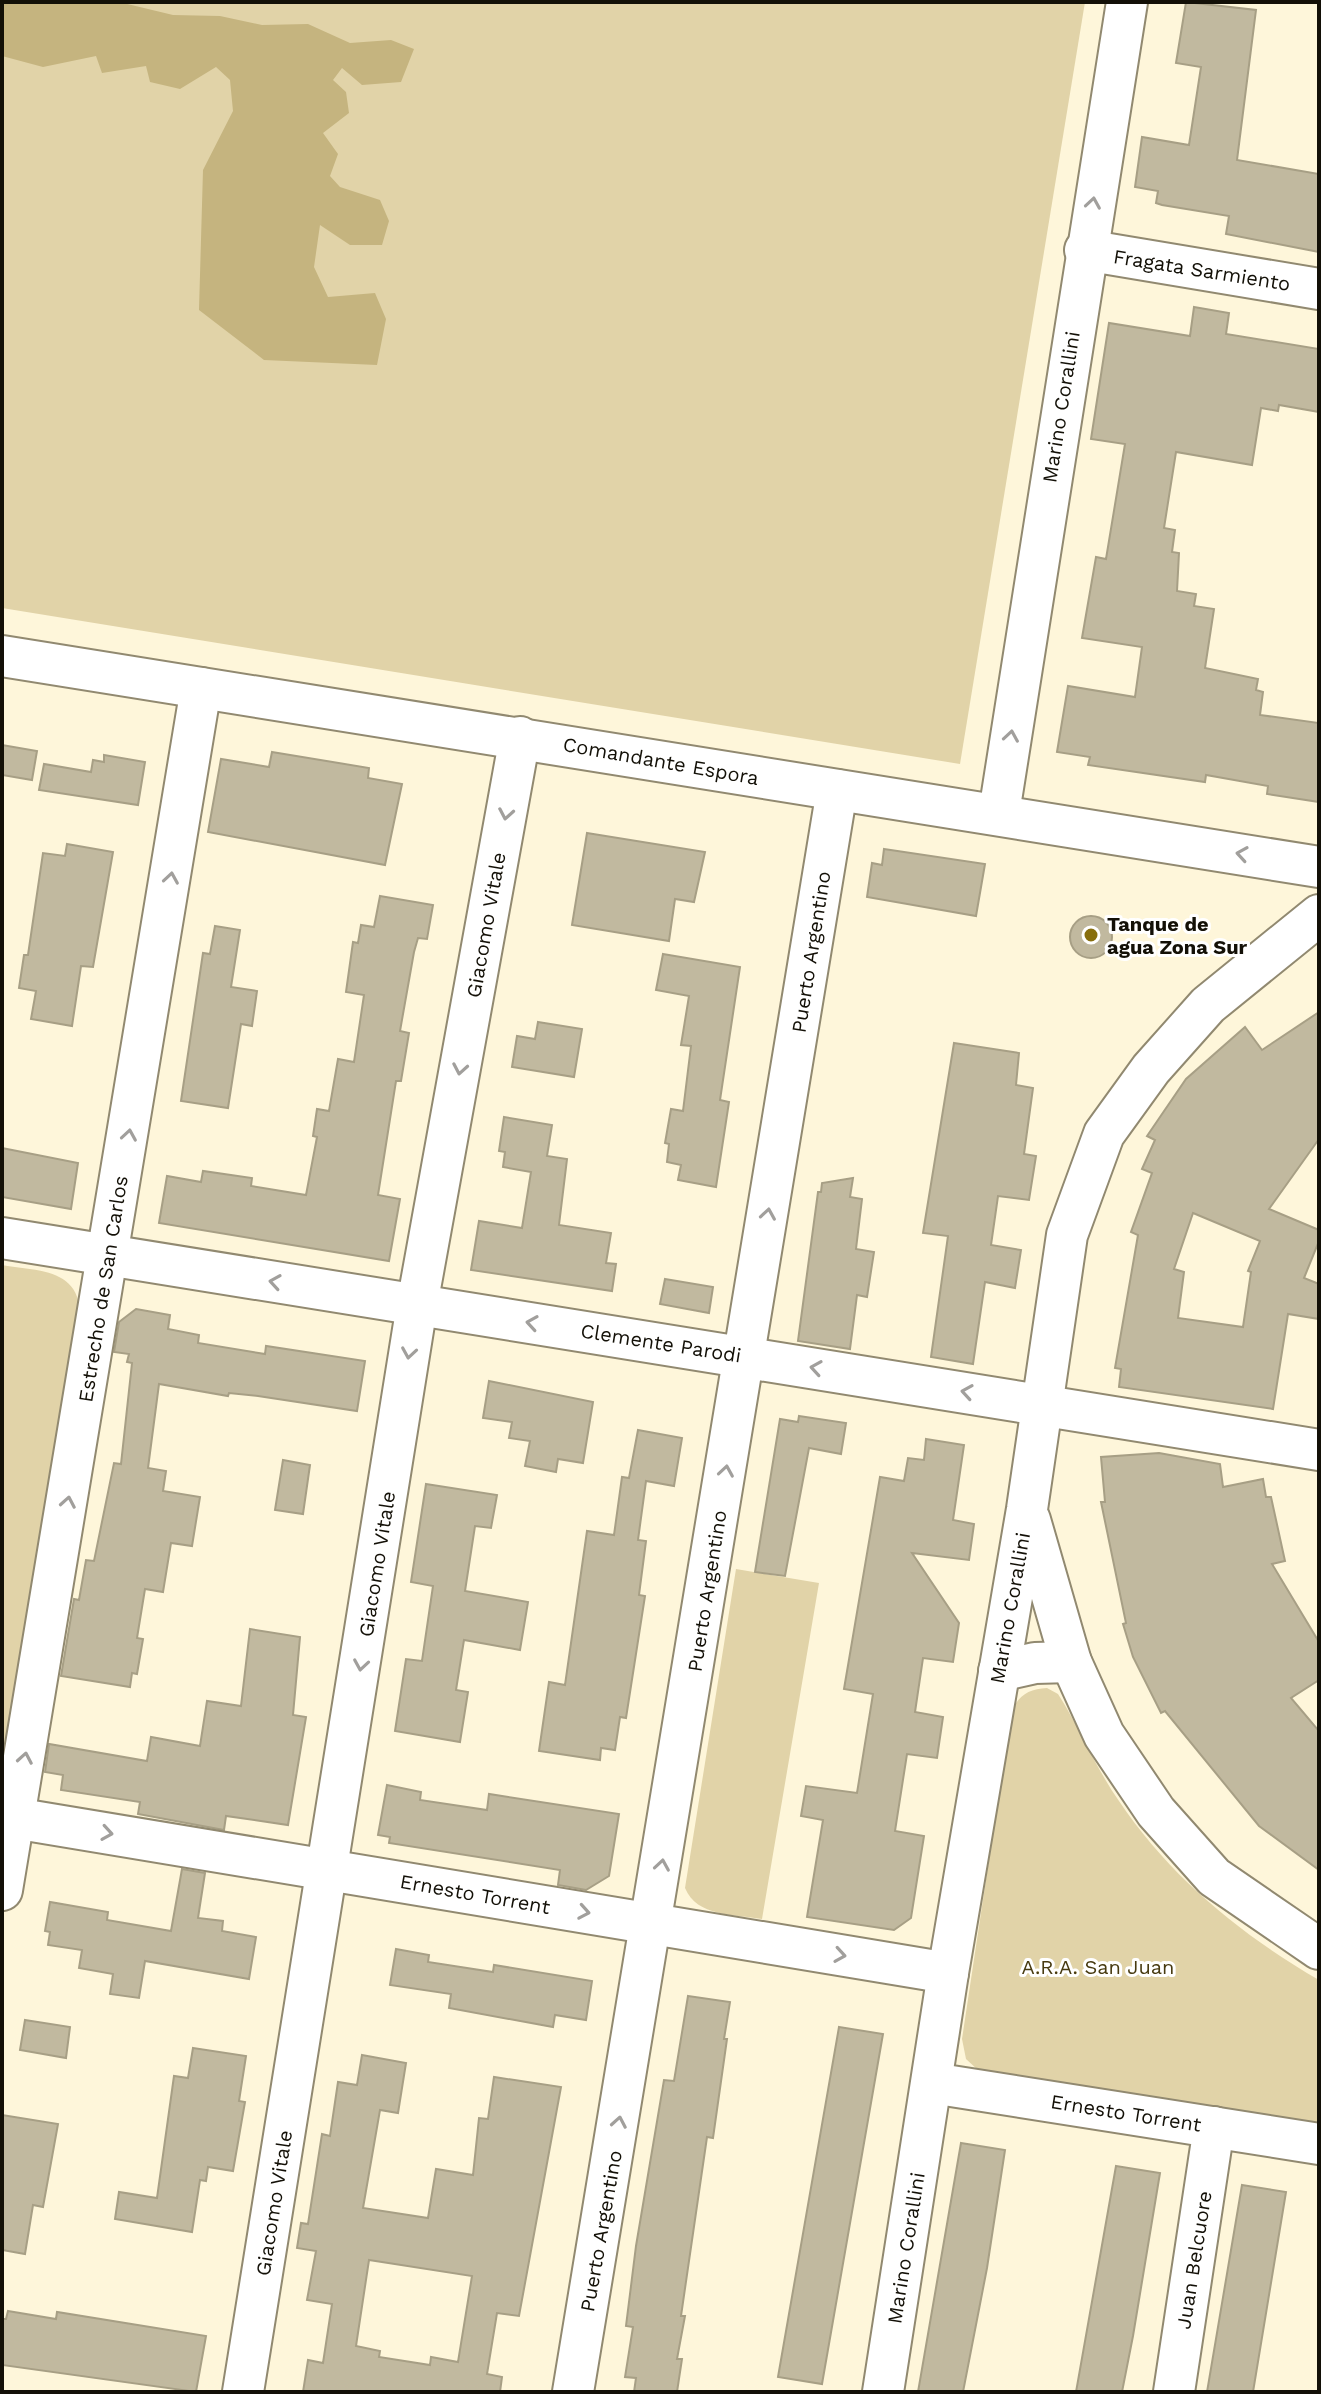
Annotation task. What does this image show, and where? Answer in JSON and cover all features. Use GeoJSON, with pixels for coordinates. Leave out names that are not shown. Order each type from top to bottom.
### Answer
{"type":"FeatureCollection","features":[{"type":"Feature","properties":{"kind":"street","name":"Marino Corallini"},"geometry":{"type":"LineString","coordinates":[[999,813],[1085,250],[1127,2]]}},
{"type":"Feature","properties":{"kind":"street","name":"Fragata Sarmiento"},"geometry":{"type":"LineString","coordinates":[[1085,250],[1319,289]]}},
{"type":"Feature","properties":{"kind":"street","name":"Comandante Espora"},"geometry":{"type":"LineString","coordinates":[[2,656],[837,790],[999,813],[1319,867]]}},
{"type":"Feature","properties":{"kind":"street","name":"Estrecho de San Carlos"},"geometry":{"type":"LineString","coordinates":[[2,1890],[8,1817],[109,1255],[201,688]]}},
{"type":"Feature","properties":{"kind":"street","name":"Giacomo Vitale"},"geometry":{"type":"LineString","coordinates":[[243,2392],[417,1305],[520,737]]}},
{"type":"Feature","properties":{"kind":"street","name":"Puerto Argentino"},"geometry":{"type":"LineString","coordinates":[[573,2392],[653,1924],[837,790]]}},
{"type":"Feature","properties":{"kind":"street","name":"Marino Corallini"},"geometry":{"type":"LineString","coordinates":[[883,2392],[948,1973],[1027,1509],[1067,1235],[1104,1134],[1151,1069],[1208,1005],[1319,915]]}},
{"type":"Feature","properties":{"kind":"street","name":"Clemente Parodi"},"geometry":{"type":"LineString","coordinates":[[2,1238],[1319,1450]]}},
{"type":"Feature","properties":{"kind":"street"},"geometry":{"type":"LineString","coordinates":[[1027,1509],[1071,1662],[1104,1735],[1156,1812],[1214,1877],[1319,1949]]}},
{"type":"Feature","properties":{"kind":"street"},"geometry":{"type":"LineString","coordinates":[[999,1671],[1035,1663],[1071,1662]]}},
{"type":"Feature","properties":{"kind":"street","name":"Ernesto Torrent"},"geometry":{"type":"LineString","coordinates":[[8,1817],[948,1973]]}},
{"type":"Feature","properties":{"kind":"street","name":"Ernesto Torrent"},"geometry":{"type":"LineString","coordinates":[[932,2083],[1319,2144]]}},
{"type":"Feature","properties":{"kind":"street","name":"Juan Belcuore"},"geometry":{"type":"LineString","coordinates":[[1174,2392],[1214,2127]]}},
{"type":"Feature","properties":{"kind":"green space"},"geometry":{"type":"Polygon","coordinates":[[[2,2],[1085,2],[960,764],[2,608],[2,2]]]}},
{"type":"Feature","properties":{"kind":"green space"},"geometry":{"type":"Polygon","coordinates":[[[2,1265],[41,1271],[63,1279],[77,1297],[80,1311],[2,1770],[2,1265]]]}},
{"type":"Feature","properties":{"kind":"green space"},"geometry":{"type":"Polygon","coordinates":[[[736,1569],[819,1583],[762,1919],[707,1909],[698,1904],[685,1888],[736,1569]]]}},
{"type":"Feature","properties":{"kind":"green space","name":"A.R.A. San Juan"},"geometry":{"type":"Polygon","coordinates":[[[1047,1688],[1058,1694],[1110,1788],[1161,1855],[1234,1923],[1319,1980],[1319,2126],[979,2071],[966,2059],[962,2039],[1011,1714],[1016,1702],[1024,1695],[1047,1688]]]}},
{"type":"Feature","properties":{"kind":"shaded area"},"geometry":{"type":"Polygon","coordinates":[[[2,2],[119,2],[173,15],[220,16],[262,25],[308,24],[350,43],[391,40],[414,49],[401,82],[362,85],[342,68],[333,80],[346,92],[349,113],[323,133],[338,154],[330,176],[340,187],[380,200],[389,221],[382,245],[350,245],[320,225],[314,267],[328,297],[375,293],[386,319],[377,365],[264,360],[199,310],[203,170],[233,111],[230,80],[216,67],[180,89],[150,82],[146,66],[102,73],[96,56],[43,67],[2,56],[2,2]]]}},
{"type":"Feature","properties":{"kind":"building"},"geometry":{"type":"Polygon","coordinates":[[[1186,2],[1256,10],[1237,160],[1319,174],[1319,252],[1226,234],[1229,216],[1162,205],[1156,203],[1158,191],[1135,187],[1142,137],[1189,145],[1201,67],[1176,63],[1186,2]]]}},
{"type":"Feature","properties":{"kind":"building"},"geometry":{"type":"Polygon","coordinates":[[[1194,307],[1229,313],[1226,334],[1319,349],[1319,412],[1279,405],[1278,411],[1261,408],[1252,465],[1176,452],[1164,528],[1175,530],[1172,552],[1179,553],[1177,591],[1196,594],[1194,606],[1214,609],[1205,668],[1258,679],[1256,690],[1263,692],[1260,715],[1319,723],[1319,802],[1267,794],[1268,786],[1206,775],[1205,782],[1088,765],[1090,757],[1057,752],[1068,686],[1135,697],[1142,647],[1082,638],[1096,557],[1106,559],[1125,444],[1091,439],[1109,323],[1190,336],[1194,307]]]}},
{"type":"Feature","properties":{"kind":"building"},"geometry":{"type":"Polygon","coordinates":[[[2,745],[37,751],[32,780],[2,775],[2,745]]]}},
{"type":"Feature","properties":{"kind":"building"},"geometry":{"type":"Polygon","coordinates":[[[272,752],[369,768],[368,778],[402,784],[385,865],[208,832],[221,759],[269,767],[272,752]]]}},
{"type":"Feature","properties":{"kind":"building"},"geometry":{"type":"Polygon","coordinates":[[[104,755],[145,762],[138,805],[39,790],[44,764],[91,772],[93,760],[104,762],[104,755]]]}},
{"type":"Feature","properties":{"kind":"building"},"geometry":{"type":"Polygon","coordinates":[[[587,833],[705,852],[694,902],[675,899],[669,941],[572,925],[587,833]]]}},
{"type":"Feature","properties":{"kind":"building"},"geometry":{"type":"Polygon","coordinates":[[[67,844],[113,852],[93,967],[81,966],[72,1026],[31,1019],[36,991],[19,988],[24,955],[28,955],[43,853],[65,856],[67,844]]]}},
{"type":"Feature","properties":{"kind":"building"},"geometry":{"type":"Polygon","coordinates":[[[884,849],[985,864],[976,916],[867,897],[872,863],[882,865],[884,849]]]}},
{"type":"Feature","properties":{"kind":"building"},"geometry":{"type":"Polygon","coordinates":[[[380,896],[433,905],[427,939],[418,938],[414,952],[400,1031],[409,1033],[401,1081],[396,1081],[378,1195],[400,1199],[389,1261],[159,1223],[167,1176],[201,1182],[203,1171],[252,1178],[251,1186],[306,1195],[317,1137],[313,1136],[317,1109],[329,1111],[338,1059],[354,1062],[364,995],[346,992],[353,942],[358,943],[361,925],[374,927],[380,896]]]}},
{"type":"Feature","properties":{"kind":"building","name":"Tanque de agua Zona Sur"},"geometry":{"type":"Polygon","coordinates":[[[1091,916],[1106,922],[1112,937],[1106,952],[1091,958],[1076,952],[1070,937],[1076,922],[1091,916]]]}},
{"type":"Feature","properties":{"kind":"building"},"geometry":{"type":"Polygon","coordinates":[[[215,926],[240,930],[231,987],[257,991],[252,1026],[241,1024],[228,1108],[181,1101],[203,953],[210,954],[215,926]]]}},
{"type":"Feature","properties":{"kind":"building"},"geometry":{"type":"Polygon","coordinates":[[[663,954],[740,967],[720,1100],[729,1102],[716,1187],[678,1180],[681,1165],[667,1162],[669,1144],[665,1143],[671,1109],[683,1111],[691,1046],[681,1045],[689,996],[656,990],[663,954]]]}},
{"type":"Feature","properties":{"kind":"building"},"geometry":{"type":"Polygon","coordinates":[[[1319,1012],[1319,1139],[1269,1209],[1319,1230],[1319,1241],[1304,1278],[1319,1284],[1319,1319],[1288,1314],[1273,1409],[1119,1387],[1121,1369],[1115,1368],[1138,1235],[1131,1232],[1152,1173],[1142,1169],[1155,1140],[1147,1136],[1186,1079],[1245,1027],[1262,1050],[1319,1012]],[[1193,1213],[1174,1269],[1184,1272],[1178,1318],[1243,1327],[1251,1272],[1248,1271],[1260,1241],[1193,1213]]]}},
{"type":"Feature","properties":{"kind":"building"},"geometry":{"type":"Polygon","coordinates":[[[538,1022],[582,1029],[574,1077],[512,1067],[517,1036],[535,1039],[538,1022]]]}},
{"type":"Feature","properties":{"kind":"building"},"geometry":{"type":"Polygon","coordinates":[[[954,1043],[1019,1053],[1016,1085],[1033,1088],[1024,1154],[1036,1156],[1029,1200],[998,1196],[991,1245],[1021,1250],[1015,1288],[985,1282],[973,1364],[931,1357],[948,1236],[923,1233],[954,1043]]]}},
{"type":"Feature","properties":{"kind":"building"},"geometry":{"type":"Polygon","coordinates":[[[504,1117],[552,1125],[547,1156],[567,1159],[559,1225],[611,1233],[606,1263],[616,1264],[612,1291],[471,1270],[479,1221],[522,1228],[531,1172],[503,1167],[505,1152],[499,1151],[504,1117]]]}},
{"type":"Feature","properties":{"kind":"building"},"geometry":{"type":"Polygon","coordinates":[[[2,1148],[78,1163],[71,1209],[2,1197],[2,1148]]]}},
{"type":"Feature","properties":{"kind":"building"},"geometry":{"type":"Polygon","coordinates":[[[853,1178],[850,1197],[862,1199],[856,1249],[874,1252],[867,1297],[857,1295],[850,1349],[798,1341],[818,1192],[821,1192],[822,1183],[853,1178]]]}},
{"type":"Feature","properties":{"kind":"building"},"geometry":{"type":"Polygon","coordinates":[[[665,1279],[713,1287],[709,1313],[660,1304],[665,1279]]]}},
{"type":"Feature","properties":{"kind":"building"},"geometry":{"type":"Polygon","coordinates":[[[136,1309],[170,1315],[168,1329],[199,1335],[198,1343],[265,1354],[266,1346],[365,1361],[357,1411],[258,1396],[229,1393],[228,1396],[159,1384],[148,1468],[166,1471],[163,1491],[200,1497],[192,1546],[171,1543],[163,1592],[145,1589],[137,1638],[143,1639],[137,1674],[132,1673],[130,1687],[61,1676],[74,1599],[79,1600],[86,1560],[94,1561],[114,1463],[121,1464],[132,1363],[127,1362],[129,1354],[114,1352],[119,1322],[136,1309]]]}},
{"type":"Feature","properties":{"kind":"building"},"geometry":{"type":"Polygon","coordinates":[[[489,1381],[593,1402],[583,1463],[558,1459],[556,1472],[525,1466],[530,1441],[509,1438],[512,1422],[483,1418],[489,1381]]]}},
{"type":"Feature","properties":{"kind":"building"},"geometry":{"type":"Polygon","coordinates":[[[799,1416],[846,1423],[841,1454],[809,1448],[785,1576],[755,1572],[780,1419],[798,1422],[799,1416]]]}},
{"type":"Feature","properties":{"kind":"building"},"geometry":{"type":"Polygon","coordinates":[[[638,1430],[682,1438],[674,1486],[646,1481],[638,1540],[646,1541],[639,1595],[645,1596],[626,1718],[620,1717],[615,1750],[601,1748],[600,1760],[539,1751],[549,1682],[565,1685],[587,1531],[614,1535],[622,1477],[629,1478],[638,1430]]]}},
{"type":"Feature","properties":{"kind":"building"},"geometry":{"type":"Polygon","coordinates":[[[926,1439],[964,1445],[953,1520],[974,1524],[969,1560],[912,1553],[959,1623],[953,1662],[923,1658],[915,1712],[943,1717],[937,1758],[907,1754],[895,1831],[924,1836],[911,1918],[894,1930],[807,1917],[823,1820],[801,1816],[806,1786],[857,1793],[873,1694],[844,1689],[880,1477],[904,1481],[908,1458],[924,1460],[926,1439]]]}},
{"type":"Feature","properties":{"kind":"building"},"geometry":{"type":"Polygon","coordinates":[[[1159,1453],[1220,1464],[1223,1487],[1263,1479],[1266,1497],[1271,1497],[1285,1561],[1272,1564],[1319,1642],[1319,1680],[1291,1698],[1319,1731],[1319,1870],[1259,1826],[1165,1711],[1161,1713],[1133,1657],[1123,1624],[1126,1623],[1101,1502],[1105,1502],[1101,1457],[1159,1453]]]}},
{"type":"Feature","properties":{"kind":"building"},"geometry":{"type":"Polygon","coordinates":[[[283,1460],[310,1465],[303,1514],[275,1510],[283,1460]]]}},
{"type":"Feature","properties":{"kind":"building"},"geometry":{"type":"Polygon","coordinates":[[[426,1484],[497,1495],[491,1528],[475,1526],[465,1591],[528,1602],[520,1650],[464,1640],[456,1690],[468,1692],[460,1742],[395,1731],[406,1659],[422,1661],[433,1586],[411,1582],[426,1484]]]}},
{"type":"Feature","properties":{"kind":"building"},"geometry":{"type":"Polygon","coordinates":[[[250,1629],[300,1637],[293,1715],[306,1717],[288,1825],[226,1816],[224,1830],[138,1814],[140,1802],[61,1790],[63,1775],[45,1772],[49,1744],[147,1761],[151,1737],[200,1746],[207,1701],[241,1706],[250,1629]]]}},
{"type":"Feature","properties":{"kind":"building"},"geometry":{"type":"Polygon","coordinates":[[[387,1785],[421,1792],[420,1800],[487,1810],[489,1794],[619,1814],[609,1876],[586,1890],[558,1885],[560,1870],[389,1843],[390,1837],[378,1835],[387,1785]]]}},
{"type":"Feature","properties":{"kind":"building"},"geometry":{"type":"Polygon","coordinates":[[[182,1869],[205,1873],[198,1918],[223,1921],[222,1931],[256,1937],[249,1979],[145,1961],[139,1998],[110,1994],[113,1974],[79,1968],[82,1950],[48,1945],[50,1932],[45,1931],[50,1902],[108,1912],[107,1920],[171,1931],[182,1869]]]}},
{"type":"Feature","properties":{"kind":"building"},"geometry":{"type":"Polygon","coordinates":[[[396,1949],[429,1955],[428,1962],[493,1972],[494,1965],[592,1981],[586,2020],[555,2015],[553,2027],[449,2008],[451,1994],[390,1985],[396,1949]]]}},
{"type":"Feature","properties":{"kind":"building"},"geometry":{"type":"Polygon","coordinates":[[[688,1996],[730,2002],[724,2039],[727,2039],[713,2138],[707,2137],[681,2316],[685,2316],[677,2359],[682,2359],[677,2392],[634,2392],[636,2378],[625,2377],[633,2327],[626,2326],[636,2246],[664,2080],[674,2081],[688,1996]]]}},
{"type":"Feature","properties":{"kind":"building"},"geometry":{"type":"Polygon","coordinates":[[[25,2020],[70,2027],[66,2058],[20,2050],[25,2020]]]}},
{"type":"Feature","properties":{"kind":"building"},"geometry":{"type":"Polygon","coordinates":[[[839,2027],[883,2034],[822,2384],[778,2377],[839,2027]]]}},
{"type":"Feature","properties":{"kind":"building"},"geometry":{"type":"Polygon","coordinates":[[[193,2048],[246,2056],[239,2101],[245,2102],[233,2171],[208,2167],[206,2181],[200,2180],[192,2232],[115,2219],[119,2192],[157,2198],[174,2076],[188,2078],[193,2048]]]}},
{"type":"Feature","properties":{"kind":"building"},"geometry":{"type":"Polygon","coordinates":[[[362,2055],[406,2063],[398,2113],[380,2110],[363,2208],[428,2218],[436,2169],[473,2175],[479,2118],[488,2119],[494,2077],[561,2087],[519,2316],[497,2313],[487,2374],[502,2377],[500,2392],[303,2392],[308,2360],[323,2363],[332,2304],[307,2300],[316,2251],[297,2248],[301,2223],[308,2224],[322,2134],[330,2136],[338,2082],[357,2085],[362,2055]],[[369,2260],[356,2346],[380,2351],[379,2357],[430,2365],[431,2357],[458,2362],[472,2276],[369,2260]]]}},
{"type":"Feature","properties":{"kind":"building"},"geometry":{"type":"Polygon","coordinates":[[[2,2115],[58,2124],[43,2207],[33,2205],[25,2254],[2,2250],[2,2115]]]}},
{"type":"Feature","properties":{"kind":"building"},"geometry":{"type":"Polygon","coordinates":[[[961,2143],[1005,2150],[987,2268],[963,2392],[918,2392],[961,2143]]]}},
{"type":"Feature","properties":{"kind":"building"},"geometry":{"type":"Polygon","coordinates":[[[1116,2166],[1160,2173],[1133,2336],[1122,2392],[1076,2392],[1116,2166]]]}},
{"type":"Feature","properties":{"kind":"building"},"geometry":{"type":"Polygon","coordinates":[[[1242,2185],[1286,2192],[1253,2392],[1207,2392],[1242,2185]]]}},
{"type":"Feature","properties":{"kind":"building"},"geometry":{"type":"Polygon","coordinates":[[[8,2311],[56,2319],[57,2312],[206,2336],[196,2392],[2,2365],[2,2319],[6,2319],[8,2311]]]}},
{"type":"Feature","properties":{"kind":"place","name":"Tanque de agua Zona Sur"},"geometry":{"type":"Point","coordinates":[1091,935]}}]}
